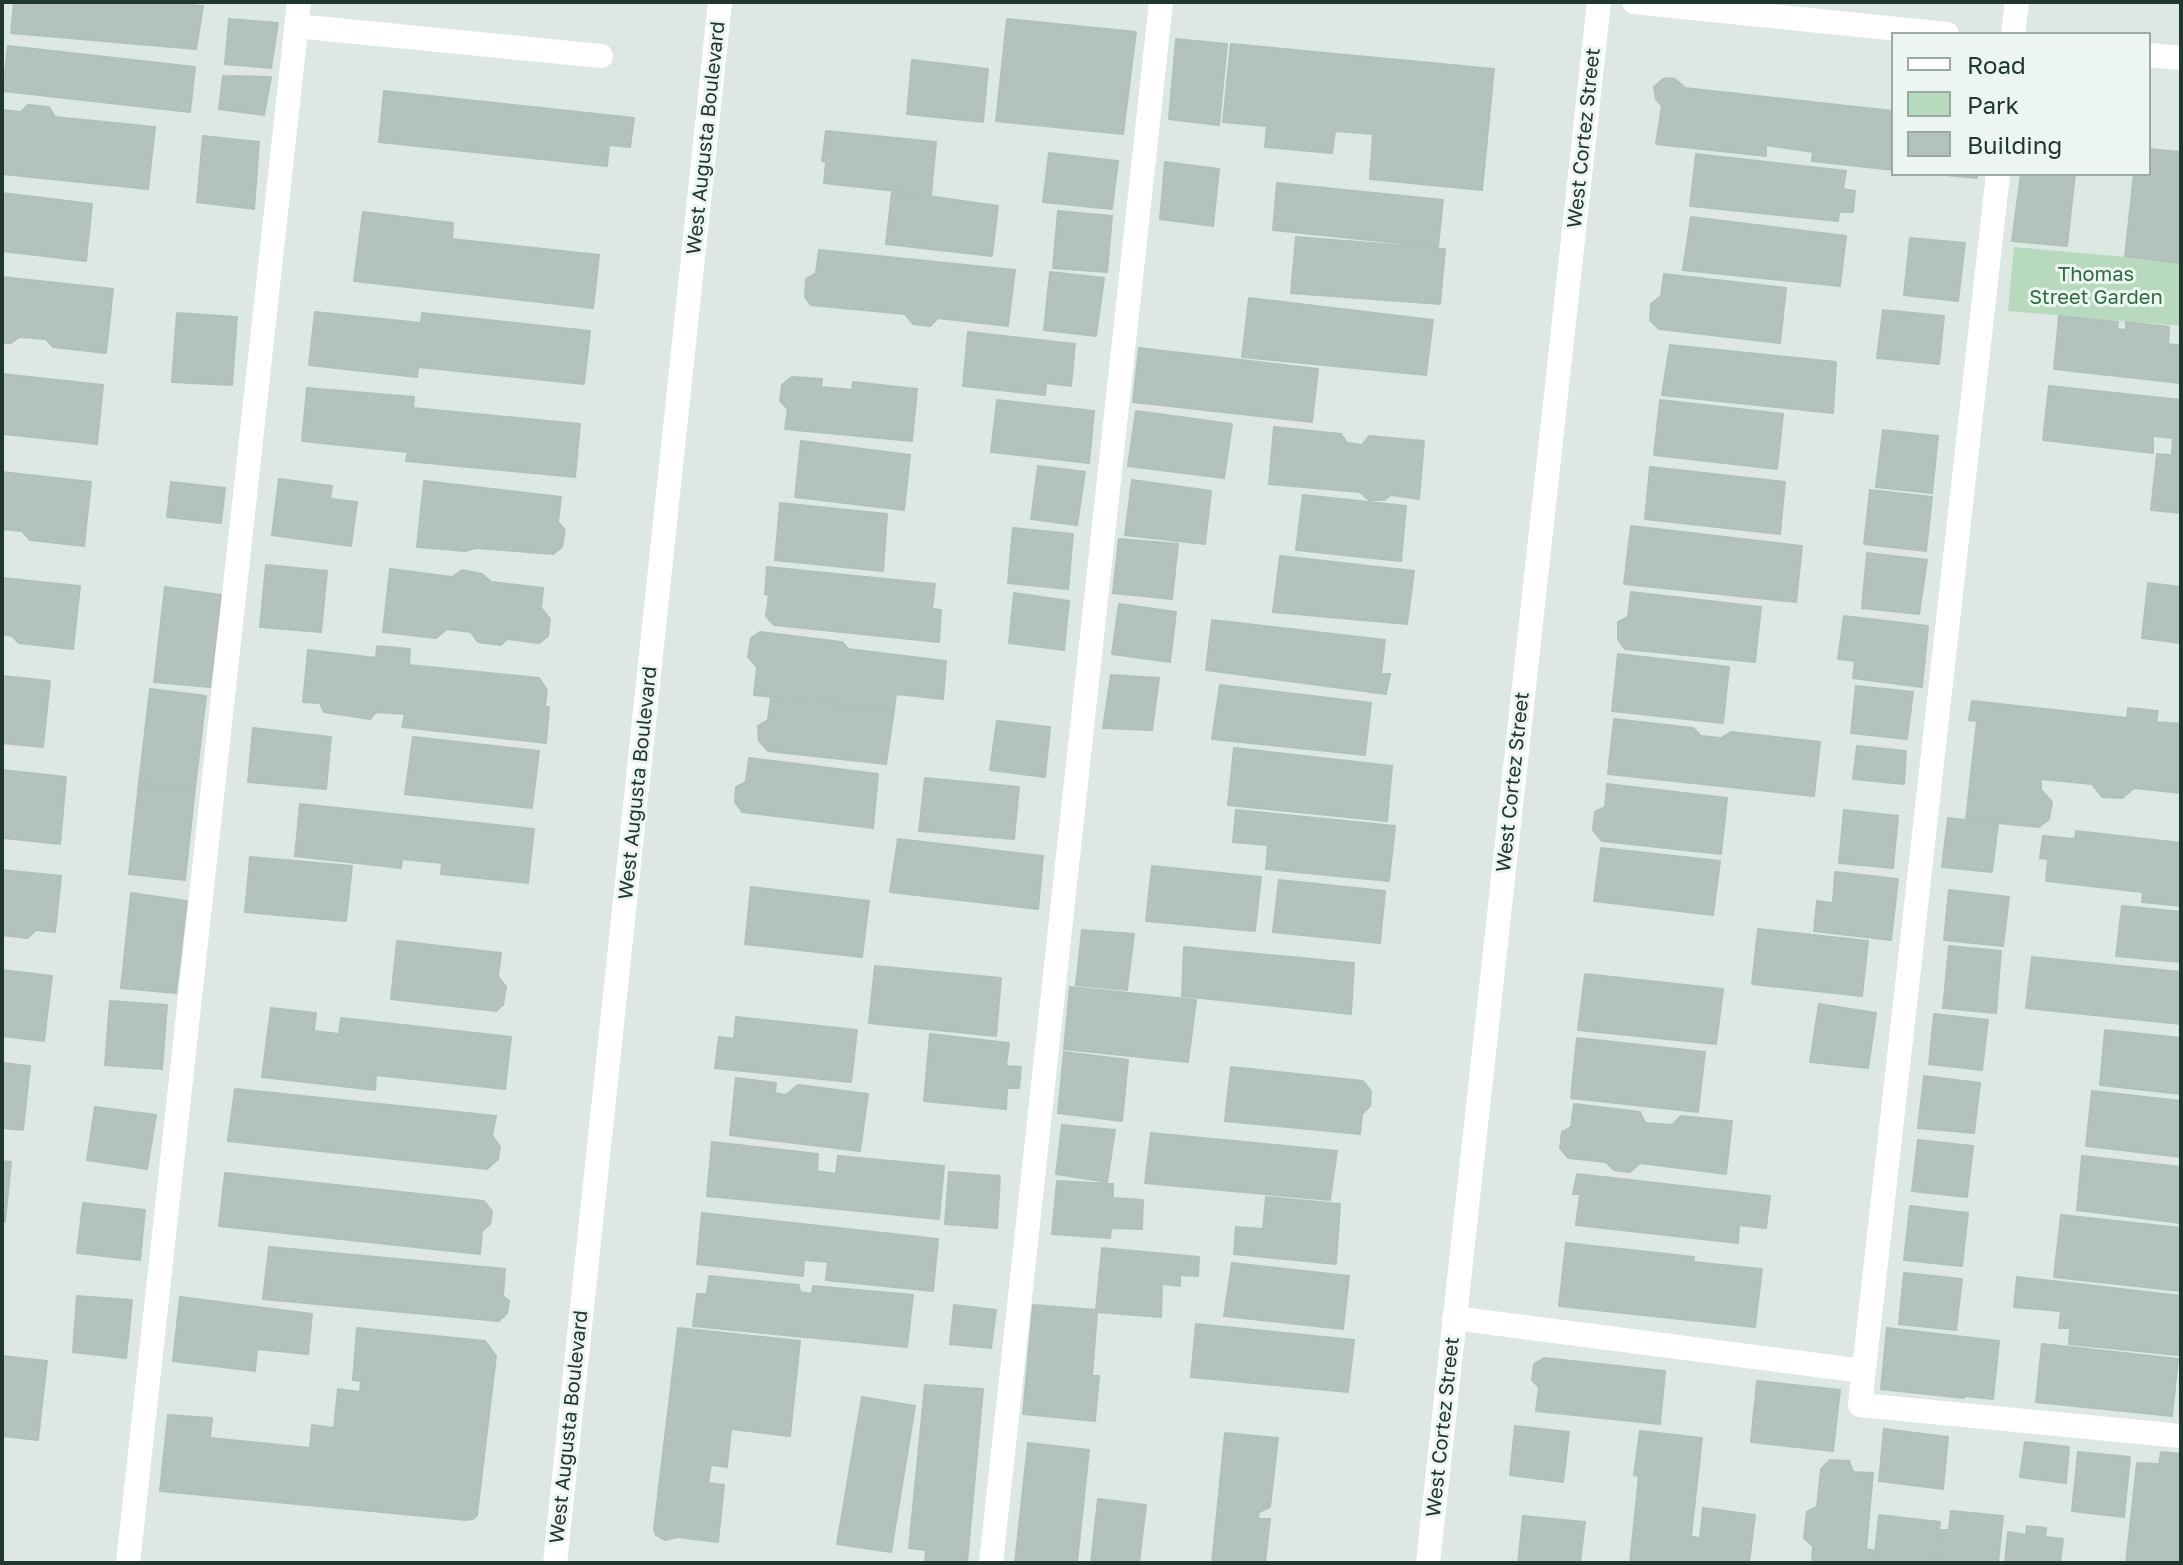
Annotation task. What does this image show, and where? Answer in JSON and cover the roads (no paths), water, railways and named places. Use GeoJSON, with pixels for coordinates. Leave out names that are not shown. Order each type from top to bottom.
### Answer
{"type":"FeatureCollection","features":[{"type":"Feature","properties":{"kind":"street","name":"West Augusta Boulevard"},"geometry":{"type":"LineString","coordinates":[[555,1563],[720,2]]}},
{"type":"Feature","properties":{"kind":"street"},"geometry":{"type":"LineString","coordinates":[[991,1563],[1161,2]]}},
{"type":"Feature","properties":{"kind":"street","name":"West Cortez Street"},"geometry":{"type":"LineString","coordinates":[[1428,1563],[1599,2]]}},
{"type":"Feature","properties":{"kind":"street"},"geometry":{"type":"LineString","coordinates":[[1634,2],[1927,32]]}},
{"type":"Feature","properties":{"kind":"street"},"geometry":{"type":"LineString","coordinates":[[2013,32],[2017,2]]}},
{"type":"Feature","properties":{"kind":"street"},"geometry":{"type":"LineString","coordinates":[[128,1563],[298,14],[601,56]]}},
{"type":"Feature","properties":{"kind":"street"},"geometry":{"type":"LineString","coordinates":[[2151,55],[2181,58]]}},
{"type":"Feature","properties":{"kind":"street"},"geometry":{"type":"LineString","coordinates":[[1998,176],[1860,1405],[2181,1436]]}},
{"type":"Feature","properties":{"kind":"street"},"geometry":{"type":"LineString","coordinates":[[1454,1318],[1863,1371]]}},
{"type":"Feature","properties":{"kind":"park label","name":"Thomas Street Garden"},"geometry":{"type":"Point","coordinates":[2096,286]}}]}
